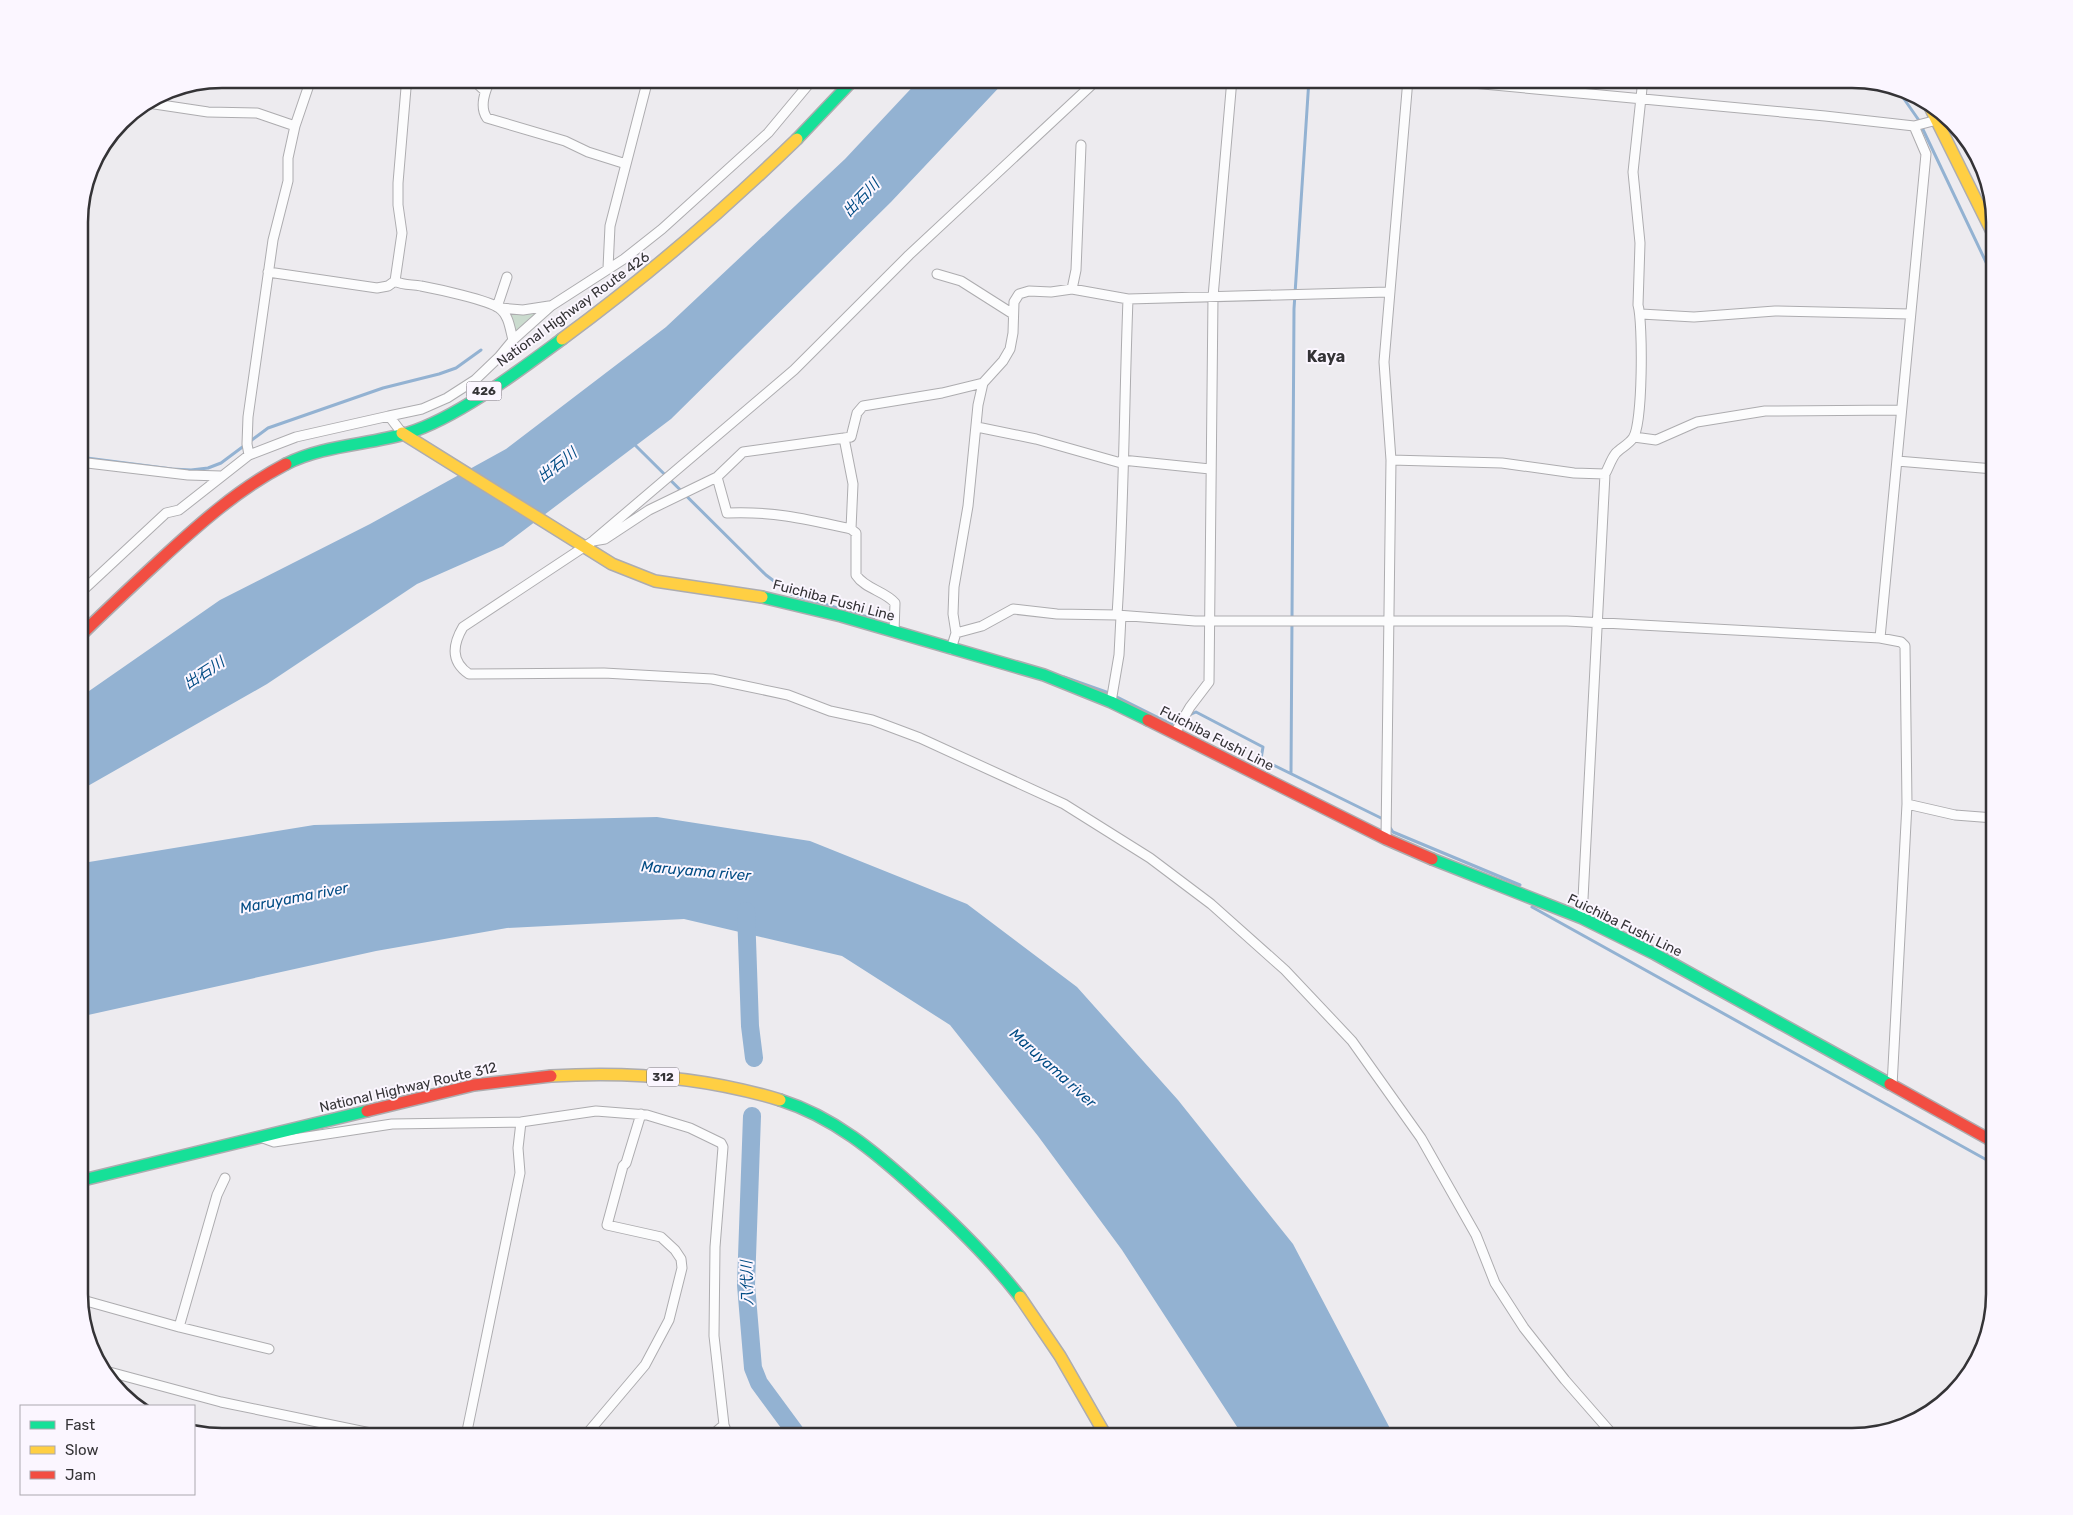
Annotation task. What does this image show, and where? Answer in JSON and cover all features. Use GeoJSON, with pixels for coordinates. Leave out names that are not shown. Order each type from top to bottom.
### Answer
{"type":"FeatureCollection","features":[{"type":"Feature","properties":{"kind":"main road","name":"National Highway Route 426"},"geometry":{"type":"LineString","coordinates":[[88,628],[109,606],[245,486],[278,467],[313,453],[343,448],[402,433],[439,420],[528,362],[680,248],[791,148],[846,88]]}},
{"type":"Feature","properties":{"kind":"main road"},"geometry":{"type":"LineString","coordinates":[[1935,117],[1986,219]]}},
{"type":"Feature","properties":{"kind":"main road","name":"Fuichiba Fushi Line"},"geometry":{"type":"LineString","coordinates":[[402,433],[572,539],[588,544],[612,564],[655,581],[749,594],[824,611],[1044,675],[1111,702],[1386,839],[1490,883],[1582,918],[1655,954],[1986,1138]]}},
{"type":"Feature","properties":{"kind":"main road","name":"National Highway Route 312"},"geometry":{"type":"LineString","coordinates":[[88,1179],[449,1090],[488,1083],[550,1076],[604,1074],[676,1078],[757,1094],[798,1107],[827,1120],[892,1168],[978,1248],[1008,1281],[1043,1329],[1101,1428]]}},
{"type":"Feature","properties":{"kind":"street"},"geometry":{"type":"LineString","coordinates":[[1089,87],[909,254],[794,370],[588,544],[463,627],[455,641],[455,648],[462,669],[469,674],[604,673],[712,679],[788,695],[830,712],[872,720],[920,738],[1064,804],[1150,858],[1211,904],[1285,970],[1352,1041],[1425,1146],[1476,1235],[1495,1283],[1524,1328],[1565,1380],[1607,1428]]}},
{"type":"Feature","properties":{"kind":"street"},"geometry":{"type":"LineString","coordinates":[[1175,733],[1190,707],[1210,682],[1210,469],[1213,297],[1231,87]]}},
{"type":"Feature","properties":{"kind":"street"},"geometry":{"type":"LineString","coordinates":[[1386,839],[1391,460],[1384,362],[1388,292],[1407,87]]}},
{"type":"Feature","properties":{"kind":"street"},"geometry":{"type":"LineString","coordinates":[[1512,87],[1914,126],[1937,120]]}},
{"type":"Feature","properties":{"kind":"street"},"geometry":{"type":"LineString","coordinates":[[1582,918],[1605,474],[1615,455],[1634,437],[1640,404],[1641,314],[1638,304],[1640,243],[1633,172],[1642,87]]}},
{"type":"Feature","properties":{"kind":"street"},"geometry":{"type":"LineString","coordinates":[[249,455],[247,444],[248,417],[273,240],[288,181],[288,158],[295,126],[308,88]]}},
{"type":"Feature","properties":{"kind":"street"},"geometry":{"type":"LineString","coordinates":[[268,272],[377,288],[388,286],[395,281],[402,233],[398,205],[398,183],[406,88]]}},
{"type":"Feature","properties":{"kind":"street"},"geometry":{"type":"LineString","coordinates":[[482,88],[485,91]]}},
{"type":"Feature","properties":{"kind":"street"},"geometry":{"type":"LineString","coordinates":[[487,88],[484,114],[487,118],[565,141],[588,152],[626,164]]}},
{"type":"Feature","properties":{"kind":"street"},"geometry":{"type":"LineString","coordinates":[[608,268],[610,226],[646,88]]}},
{"type":"Feature","properties":{"kind":"street"},"geometry":{"type":"LineString","coordinates":[[88,586],[166,513],[179,510],[249,455],[296,437],[422,409],[447,398],[474,380],[499,357],[513,340],[551,306],[662,229],[768,133],[806,88]]}},
{"type":"Feature","properties":{"kind":"street"},"geometry":{"type":"LineString","coordinates":[[157,104],[208,112],[256,113],[295,126]]}},
{"type":"Feature","properties":{"kind":"street"},"geometry":{"type":"LineString","coordinates":[[1880,638],[1926,154],[1914,126]]}},
{"type":"Feature","properties":{"kind":"street"},"geometry":{"type":"LineString","coordinates":[[1072,289],[1076,270],[1081,145]]}},
{"type":"Feature","properties":{"kind":"street"},"geometry":{"type":"LineString","coordinates":[[937,274],[961,281],[1013,314]]}},
{"type":"Feature","properties":{"kind":"street"},"geometry":{"type":"LineString","coordinates":[[499,308],[507,277]]}},
{"type":"Feature","properties":{"kind":"street"},"geometry":{"type":"LineString","coordinates":[[395,281],[402,285],[420,286],[474,299],[499,308],[524,310],[551,306]]}},
{"type":"Feature","properties":{"kind":"street"},"geometry":{"type":"LineString","coordinates":[[588,544],[605,539],[649,510],[717,477],[743,452],[851,437],[857,413],[863,406],[942,393],[982,383],[1002,362],[1010,348],[1013,333],[1014,302],[1019,294],[1029,290],[1051,292],[1072,289],[1128,298],[1388,292]]}},
{"type":"Feature","properties":{"kind":"street"},"geometry":{"type":"LineString","coordinates":[[1111,702],[1117,672],[1128,298]]}},
{"type":"Feature","properties":{"kind":"street"},"geometry":{"type":"LineString","coordinates":[[499,308],[509,321],[513,340]]}},
{"type":"Feature","properties":{"kind":"street"},"geometry":{"type":"LineString","coordinates":[[1641,314],[1694,317],[1775,311],[1910,314]]}},
{"type":"Feature","properties":{"kind":"street"},"geometry":{"type":"LineString","coordinates":[[951,649],[956,633],[953,614],[954,587],[968,506],[982,383]]}},
{"type":"Feature","properties":{"kind":"street"},"geometry":{"type":"LineString","coordinates":[[1634,437],[1656,440],[1698,422],[1766,412],[1901,410]]}},
{"type":"Feature","properties":{"kind":"street"},"geometry":{"type":"LineString","coordinates":[[390,416],[402,433]]}},
{"type":"Feature","properties":{"kind":"street"},"geometry":{"type":"LineString","coordinates":[[977,426],[1036,439],[1122,462],[1210,469]]}},
{"type":"Feature","properties":{"kind":"street"},"geometry":{"type":"LineString","coordinates":[[844,438],[853,484],[851,529]]}},
{"type":"Feature","properties":{"kind":"street"},"geometry":{"type":"LineString","coordinates":[[1391,460],[1502,462],[1574,473],[1605,474]]}},
{"type":"Feature","properties":{"kind":"street"},"geometry":{"type":"LineString","coordinates":[[1897,461],[1986,467]]}},
{"type":"Feature","properties":{"kind":"street"},"geometry":{"type":"LineString","coordinates":[[88,463],[188,475],[221,476]]}},
{"type":"Feature","properties":{"kind":"street"},"geometry":{"type":"LineString","coordinates":[[717,477],[727,513],[762,511],[785,514],[851,529],[856,533],[856,575],[868,586],[895,604],[894,632]]}},
{"type":"Feature","properties":{"kind":"street"},"geometry":{"type":"LineString","coordinates":[[956,633],[982,626],[1013,609],[1057,614],[1211,620],[1598,623],[1880,638],[1902,642],[1905,646],[1907,804],[1892,1086]]}},
{"type":"Feature","properties":{"kind":"street"},"geometry":{"type":"LineString","coordinates":[[1907,804],[1955,815],[1986,817]]}},
{"type":"Feature","properties":{"kind":"street"},"geometry":{"type":"LineString","coordinates":[[262,1137],[274,1142],[392,1124],[454,1125],[521,1122],[596,1111],[641,1114],[708,1135],[723,1147],[715,1247],[714,1336],[725,1428]]}},
{"type":"Feature","properties":{"kind":"street"},"geometry":{"type":"LineString","coordinates":[[592,1428],[645,1365],[669,1320],[682,1268],[681,1259],[675,1250],[661,1238],[608,1225],[623,1166],[626,1162],[641,1114]]}},
{"type":"Feature","properties":{"kind":"street"},"geometry":{"type":"LineString","coordinates":[[468,1428],[520,1172],[518,1148],[521,1122]]}},
{"type":"Feature","properties":{"kind":"street"},"geometry":{"type":"LineString","coordinates":[[179,1327],[218,1195],[225,1178]]}},
{"type":"Feature","properties":{"kind":"street"},"geometry":{"type":"LineString","coordinates":[[88,1302],[179,1327],[269,1349]]}},
{"type":"Feature","properties":{"kind":"street"},"geometry":{"type":"LineString","coordinates":[[114,1373],[221,1402],[346,1428]]}},
{"type":"Feature","properties":{"kind":"street"},"geometry":{"type":"LineString","coordinates":[[720,1428],[724,1425]]}},
{"type":"Feature","properties":{"kind":"green space"},"geometry":{"type":"Polygon","coordinates":[[[508,311],[540,312],[516,331],[508,311]]]}},
{"type":"Feature","properties":{"kind":"water","name":"出石川"},"geometry":{"type":"Polygon","coordinates":[[[912,88],[999,88],[891,202],[671,419],[503,546],[417,584],[267,684],[88,786],[88,692],[220,600],[370,524],[506,449],[666,327],[845,159],[912,88]]]}},
{"type":"Feature","properties":{"kind":"water","name":"Maruyama river"},"geometry":{"type":"Polygon","coordinates":[[[657,817],[810,841],[967,904],[1077,987],[1178,1100],[1293,1244],[1390,1428],[1238,1428],[1122,1250],[1038,1136],[950,1025],[842,956],[684,919],[507,928],[376,951],[88,1015],[88,862],[314,825],[657,817]]]}},
{"type":"Feature","properties":{"kind":"waterway"},"geometry":{"type":"LineString","coordinates":[[1291,773],[1294,309],[1308,87]]}},
{"type":"Feature","properties":{"kind":"waterway"},"geometry":{"type":"LineString","coordinates":[[1903,98],[1918,119],[1986,262]]}},
{"type":"Feature","properties":{"kind":"waterway"},"geometry":{"type":"LineString","coordinates":[[88,458],[172,469],[191,470],[208,468],[221,463],[268,428],[383,388],[456,368],[481,350]]}},
{"type":"Feature","properties":{"kind":"waterway"},"geometry":{"type":"LineString","coordinates":[[634,444],[766,575],[791,594],[874,619]]}},
{"type":"Feature","properties":{"kind":"waterway"},"geometry":{"type":"LineString","coordinates":[[1064,677],[1109,693],[1171,724],[1179,720]]}},
{"type":"Feature","properties":{"kind":"waterway"},"geometry":{"type":"LineString","coordinates":[[1187,716],[1196,712],[1263,747],[1261,759],[1383,819]]}},
{"type":"Feature","properties":{"kind":"waterway"},"geometry":{"type":"LineString","coordinates":[[1389,826],[1393,832],[1520,885]]}},
{"type":"Feature","properties":{"kind":"waterway"},"geometry":{"type":"LineString","coordinates":[[1532,907],[1986,1160]]}},
{"type":"Feature","properties":{"kind":"waterway","name":"八代川"},"geometry":{"type":"LineString","coordinates":[[746,911],[750,1026],[754,1058]]}},
{"type":"Feature","properties":{"kind":"waterway","name":"八代川"},"geometry":{"type":"LineString","coordinates":[[752,1116],[746,1285],[753,1368],[759,1383],[792,1428]]}},
{"type":"Feature","properties":{"kind":"traffic: fast"},"geometry":{"type":"LineString","coordinates":[[797,139],[846,88]]}},
{"type":"Feature","properties":{"kind":"traffic: fast"},"geometry":{"type":"LineString","coordinates":[[286,464],[315,453],[393,437],[427,426],[488,392],[562,339]]}},
{"type":"Feature","properties":{"kind":"traffic: fast"},"geometry":{"type":"LineString","coordinates":[[762,597],[841,616],[1044,675],[1111,702],[1148,720]]}},
{"type":"Feature","properties":{"kind":"traffic: fast"},"geometry":{"type":"LineString","coordinates":[[1432,859],[1582,918],[1655,954],[1890,1084]]}},
{"type":"Feature","properties":{"kind":"traffic: fast"},"geometry":{"type":"LineString","coordinates":[[780,1100],[800,1107],[836,1126],[885,1162],[971,1241],[1020,1297]]}},
{"type":"Feature","properties":{"kind":"traffic: fast"},"geometry":{"type":"LineString","coordinates":[[88,1179],[367,1111]]}},
{"type":"Feature","properties":{"kind":"traffic: slow"},"geometry":{"type":"LineString","coordinates":[[1935,116],[1986,219]]}},
{"type":"Feature","properties":{"kind":"traffic: slow"},"geometry":{"type":"LineString","coordinates":[[562,339],[683,243],[797,139]]}},
{"type":"Feature","properties":{"kind":"traffic: slow"},"geometry":{"type":"LineString","coordinates":[[402,433],[612,564],[655,581],[762,597]]}},
{"type":"Feature","properties":{"kind":"traffic: slow"},"geometry":{"type":"LineString","coordinates":[[551,1076],[609,1074],[667,1078],[724,1086],[780,1100]]}},
{"type":"Feature","properties":{"kind":"traffic: slow"},"geometry":{"type":"LineString","coordinates":[[1020,1297],[1060,1356],[1101,1428]]}},
{"type":"Feature","properties":{"kind":"traffic: jam"},"geometry":{"type":"LineString","coordinates":[[88,628],[204,521],[235,496],[286,464]]}},
{"type":"Feature","properties":{"kind":"traffic: jam"},"geometry":{"type":"LineString","coordinates":[[1148,720],[1386,839],[1432,859]]}},
{"type":"Feature","properties":{"kind":"traffic: jam"},"geometry":{"type":"LineString","coordinates":[[367,1111],[474,1085],[551,1076]]}},
{"type":"Feature","properties":{"kind":"traffic: jam"},"geometry":{"type":"LineString","coordinates":[[1890,1084],[1986,1138]]}},
{"type":"Feature","properties":{"kind":"district","name":"Kaya"},"geometry":{"type":"Point","coordinates":[1326,356]}}]}
